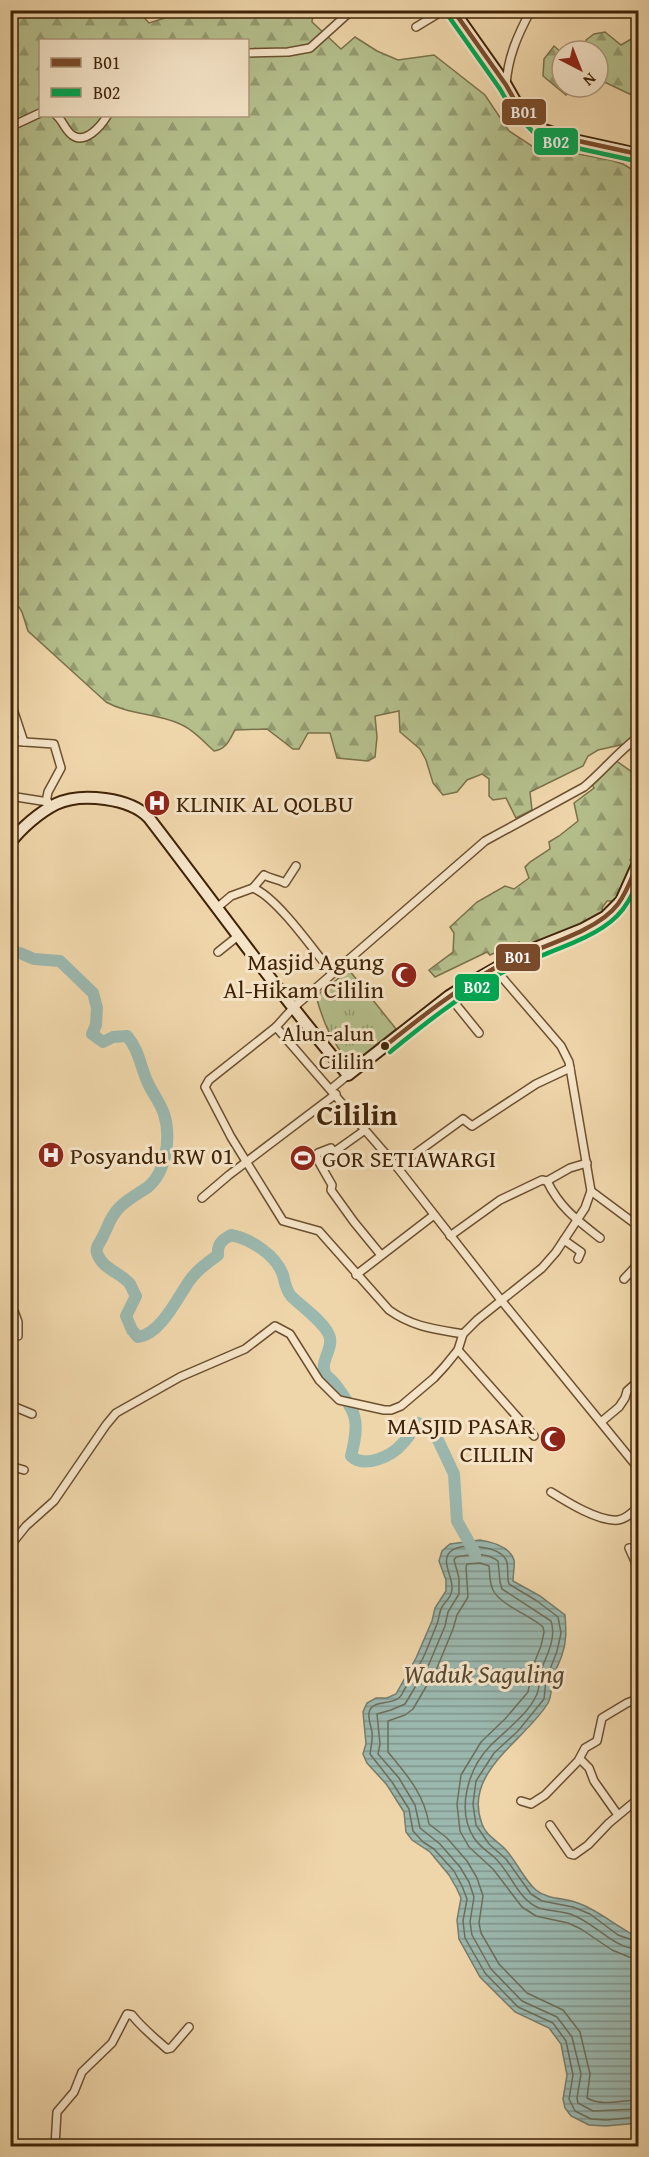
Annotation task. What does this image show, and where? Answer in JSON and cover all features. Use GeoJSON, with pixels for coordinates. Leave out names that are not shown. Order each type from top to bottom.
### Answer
{"type":"FeatureCollection","features":[{"type":"Feature","properties":{"kind":"main road"},"geometry":{"type":"LineString","coordinates":[[453,10],[506,85],[518,106],[541,129],[574,140],[639,154]]}},
{"type":"Feature","properties":{"kind":"main road"},"geometry":{"type":"LineString","coordinates":[[10,843],[51,802],[112,800],[140,810],[149,818],[293,1008],[348,1075],[448,996],[523,953],[583,929],[605,917],[621,901],[639,863]]}},
{"type":"Feature","properties":{"kind":"street"},"geometry":{"type":"LineString","coordinates":[[249,53],[288,52],[310,48],[352,10]]}},
{"type":"Feature","properties":{"kind":"street"},"geometry":{"type":"LineString","coordinates":[[416,27],[444,10]]}},
{"type":"Feature","properties":{"kind":"street"},"geometry":{"type":"LineString","coordinates":[[506,85],[512,48],[531,10]]}},
{"type":"Feature","properties":{"kind":"street"},"geometry":{"type":"LineString","coordinates":[[10,126],[39,112]]}},
{"type":"Feature","properties":{"kind":"street"},"geometry":{"type":"LineString","coordinates":[[58,117],[74,137],[79,138],[95,131],[106,117]]}},
{"type":"Feature","properties":{"kind":"street"},"geometry":{"type":"LineString","coordinates":[[10,700],[24,742]]}},
{"type":"Feature","properties":{"kind":"street"},"geometry":{"type":"LineString","coordinates":[[463,1334],[420,1326],[402,1319],[389,1310],[319,1231],[281,1220],[226,1128],[205,1084],[276,1026],[293,1008],[485,841],[584,787],[639,737]]}},
{"type":"Feature","properties":{"kind":"street"},"geometry":{"type":"LineString","coordinates":[[10,741],[54,744],[61,768],[48,792],[51,802],[10,796]]}},
{"type":"Feature","properties":{"kind":"street"},"geometry":{"type":"LineString","coordinates":[[218,907],[231,896],[253,888],[264,875],[285,883],[296,866]]}},
{"type":"Feature","properties":{"kind":"street"},"geometry":{"type":"LineString","coordinates":[[253,888],[260,890],[287,917],[332,974]]}},
{"type":"Feature","properties":{"kind":"street"},"geometry":{"type":"LineString","coordinates":[[218,952],[238,936]]}},
{"type":"Feature","properties":{"kind":"street"},"geometry":{"type":"LineString","coordinates":[[10,1546],[26,1526],[54,1501],[105,1425],[116,1413],[180,1377],[245,1349],[271,1328],[280,1328],[290,1334],[319,1380],[339,1400],[391,1410],[401,1406],[434,1378],[458,1350],[463,1334],[542,1268],[564,1240],[589,1199],[591,1191],[587,1163],[570,1068],[564,1051],[494,968]]}},
{"type":"Feature","properties":{"kind":"street"},"geometry":{"type":"LineString","coordinates":[[448,996],[479,1033]]}},
{"type":"Feature","properties":{"kind":"street"},"geometry":{"type":"LineString","coordinates":[[276,1026],[397,1167],[501,1300],[639,1468]]}},
{"type":"Feature","properties":{"kind":"street"},"geometry":{"type":"LineString","coordinates":[[397,1167],[463,1119],[472,1126],[536,1084],[570,1068]]}},
{"type":"Feature","properties":{"kind":"street"},"geometry":{"type":"LineString","coordinates":[[202,1198],[333,1092],[348,1075]]}},
{"type":"Feature","properties":{"kind":"street"},"geometry":{"type":"LineString","coordinates":[[365,1130],[334,1152],[331,1148],[318,1153],[316,1158],[332,1185],[331,1190],[381,1255]]}},
{"type":"Feature","properties":{"kind":"street"},"geometry":{"type":"LineString","coordinates":[[450,1236],[500,1200],[542,1180],[547,1181],[570,1168],[587,1163]]}},
{"type":"Feature","properties":{"kind":"street"},"geometry":{"type":"LineString","coordinates":[[547,1181],[558,1202],[600,1238]]}},
{"type":"Feature","properties":{"kind":"street"},"geometry":{"type":"LineString","coordinates":[[591,1191],[639,1226]]}},
{"type":"Feature","properties":{"kind":"street"},"geometry":{"type":"LineString","coordinates":[[356,1275],[434,1215]]}},
{"type":"Feature","properties":{"kind":"street"},"geometry":{"type":"LineString","coordinates":[[564,1240],[581,1252],[578,1259]]}},
{"type":"Feature","properties":{"kind":"street"},"geometry":{"type":"LineString","coordinates":[[624,1279],[639,1264]]}},
{"type":"Feature","properties":{"kind":"street"},"geometry":{"type":"LineString","coordinates":[[10,1310],[14,1311],[18,1322],[18,1336]]}},
{"type":"Feature","properties":{"kind":"street"},"geometry":{"type":"LineString","coordinates":[[458,1350],[534,1436]]}},
{"type":"Feature","properties":{"kind":"street"},"geometry":{"type":"LineString","coordinates":[[601,1422],[619,1407],[627,1391],[639,1381]]}},
{"type":"Feature","properties":{"kind":"street"},"geometry":{"type":"LineString","coordinates":[[10,1405],[32,1414]]}},
{"type":"Feature","properties":{"kind":"street"},"geometry":{"type":"LineString","coordinates":[[10,1466],[24,1470]]}},
{"type":"Feature","properties":{"kind":"street"},"geometry":{"type":"LineString","coordinates":[[551,1492],[584,1510],[613,1519],[622,1519],[639,1507]]}},
{"type":"Feature","properties":{"kind":"street"},"geometry":{"type":"LineString","coordinates":[[629,1548],[639,1568]]}},
{"type":"Feature","properties":{"kind":"street"},"geometry":{"type":"LineString","coordinates":[[521,1801],[528,1804],[533,1803],[545,1795],[580,1760],[585,1749],[597,1741],[602,1718],[627,1703],[639,1699]]}},
{"type":"Feature","properties":{"kind":"street"},"geometry":{"type":"LineString","coordinates":[[580,1760],[589,1768],[594,1781],[618,1815]]}},
{"type":"Feature","properties":{"kind":"street"},"geometry":{"type":"LineString","coordinates":[[550,1825],[573,1855],[588,1845],[618,1815],[639,1799]]}},
{"type":"Feature","properties":{"kind":"street"},"geometry":{"type":"LineString","coordinates":[[55,2146],[57,2112],[74,2092],[82,2072],[112,2043],[127,2014],[132,2015],[167,2049],[171,2048],[189,2027]]}},
{"type":"Feature","properties":{"kind":"green space"},"geometry":{"type":"Polygon","coordinates":[[[11,11],[138,11],[149,23],[183,11],[317,11],[313,14],[312,22],[341,49],[355,37],[377,51],[398,60],[434,55],[485,95],[509,131],[547,156],[568,152],[610,160],[623,164],[638,173],[638,720],[629,743],[598,750],[588,756],[583,766],[530,792],[532,810],[516,818],[506,798],[493,800],[489,796],[489,779],[482,774],[467,780],[457,792],[443,795],[433,783],[420,749],[400,732],[399,711],[375,716],[377,737],[375,757],[368,761],[337,758],[330,733],[308,733],[299,749],[293,749],[267,729],[235,730],[225,746],[214,751],[185,726],[106,702],[28,631],[19,607],[11,603],[11,11]]]}},
{"type":"Feature","properties":{"kind":"green space"},"geometry":{"type":"Polygon","coordinates":[[[605,32],[621,45],[638,35],[638,98],[610,85],[610,39],[587,39],[594,34],[605,32]]]}},
{"type":"Feature","properties":{"kind":"green space"},"geometry":{"type":"Polygon","coordinates":[[[550,51],[550,82],[543,76],[544,59],[550,51]]]}},
{"type":"Feature","properties":{"kind":"green space"},"geometry":{"type":"Polygon","coordinates":[[[615,760],[638,774],[638,844],[630,860],[635,864],[619,901],[607,901],[602,908],[604,914],[524,949],[519,942],[490,955],[487,952],[435,977],[429,970],[453,952],[454,933],[450,927],[477,902],[505,886],[514,889],[529,878],[525,867],[550,849],[549,842],[578,821],[574,803],[594,788],[589,778],[615,760]]]}},
{"type":"Feature","properties":{"kind":"green space","name":"Alun-alun Cililin"},"geometry":{"type":"Polygon","coordinates":[[[349,970],[396,1029],[356,1061],[350,1063],[329,1032],[316,996],[349,970]]]}},
{"type":"Feature","properties":{"kind":"water","name":"Waduk Saguling"},"geometry":{"type":"Polygon","coordinates":[[[480,1540],[505,1548],[512,1555],[514,1560],[513,1581],[540,1596],[565,1615],[566,1630],[564,1650],[552,1681],[548,1703],[538,1717],[499,1758],[481,1788],[478,1805],[482,1824],[540,1893],[583,1905],[638,1937],[638,2123],[589,2125],[571,2116],[565,2108],[563,2099],[567,2075],[561,2044],[549,2028],[515,2012],[480,1977],[459,1939],[457,1920],[461,1898],[457,1889],[430,1852],[412,1840],[406,1832],[404,1812],[387,1785],[367,1763],[363,1754],[366,1744],[363,1712],[367,1703],[376,1698],[387,1698],[396,1694],[416,1658],[432,1621],[435,1608],[446,1591],[446,1580],[439,1561],[442,1551],[450,1544],[480,1540]]]}},
{"type":"Feature","properties":{"kind":"waterway"},"geometry":{"type":"LineString","coordinates":[[10,953],[20,953],[34,959],[60,961],[93,993],[97,1008],[96,1025],[92,1034],[103,1042],[113,1037],[127,1036],[164,1114],[167,1143],[160,1172],[148,1187],[125,1202],[115,1213],[97,1248],[97,1253],[103,1263],[126,1280],[136,1296],[126,1316],[132,1330],[138,1337],[154,1329],[168,1314],[193,1276],[218,1255],[219,1245],[231,1235],[262,1249],[280,1268],[291,1296],[317,1319],[329,1335],[330,1345],[324,1370],[348,1403],[355,1418],[356,1426],[351,1456],[363,1461],[378,1459],[398,1448],[418,1423],[429,1429],[438,1440],[454,1474],[457,1521],[475,1556]]}},
{"type":"Feature","properties":{"kind":"transit line","name":"B01"},"geometry":{"type":"LineString","coordinates":[[453,10],[506,85],[518,106],[541,129],[574,140],[638,154]]}},
{"type":"Feature","properties":{"kind":"transit line","name":"B02"},"geometry":{"type":"LineString","coordinates":[[447,14],[500,89],[512,110],[536,135],[572,147],[636,161]]}},
{"type":"Feature","properties":{"kind":"transit line","name":"B01"},"geometry":{"type":"LineString","coordinates":[[385,1046],[479,977],[507,962],[578,933],[607,915],[624,894],[638,863]]}},
{"type":"Feature","properties":{"kind":"transit line","name":"B02"},"geometry":{"type":"LineString","coordinates":[[390,1052],[480,985],[509,969],[576,942],[605,926],[624,908],[638,881]]}},
{"type":"Feature","properties":{"kind":"place","name":"KLINIK AL QOLBU"},"geometry":{"type":"Point","coordinates":[157,803]}},
{"type":"Feature","properties":{"kind":"place","name":"Masjid Agung Al-Hikam Cililin"},"geometry":{"type":"Point","coordinates":[404,975]}},
{"type":"Feature","properties":{"kind":"place","name":"Alun-alun Cililin"},"geometry":{"type":"Point","coordinates":[385,1046]}},
{"type":"Feature","properties":{"kind":"place","name":"Posyandu RW 01"},"geometry":{"type":"Point","coordinates":[51,1155]}},
{"type":"Feature","properties":{"kind":"place","name":"GOR SETIAWARGI"},"geometry":{"type":"Point","coordinates":[303,1158]}},
{"type":"Feature","properties":{"kind":"place","name":"MASJID PASAR CILILIN"},"geometry":{"type":"Point","coordinates":[553,1439]}},
{"type":"Feature","properties":{"kind":"district","name":"Cililin"},"geometry":{"type":"Point","coordinates":[357,1114]}}]}
